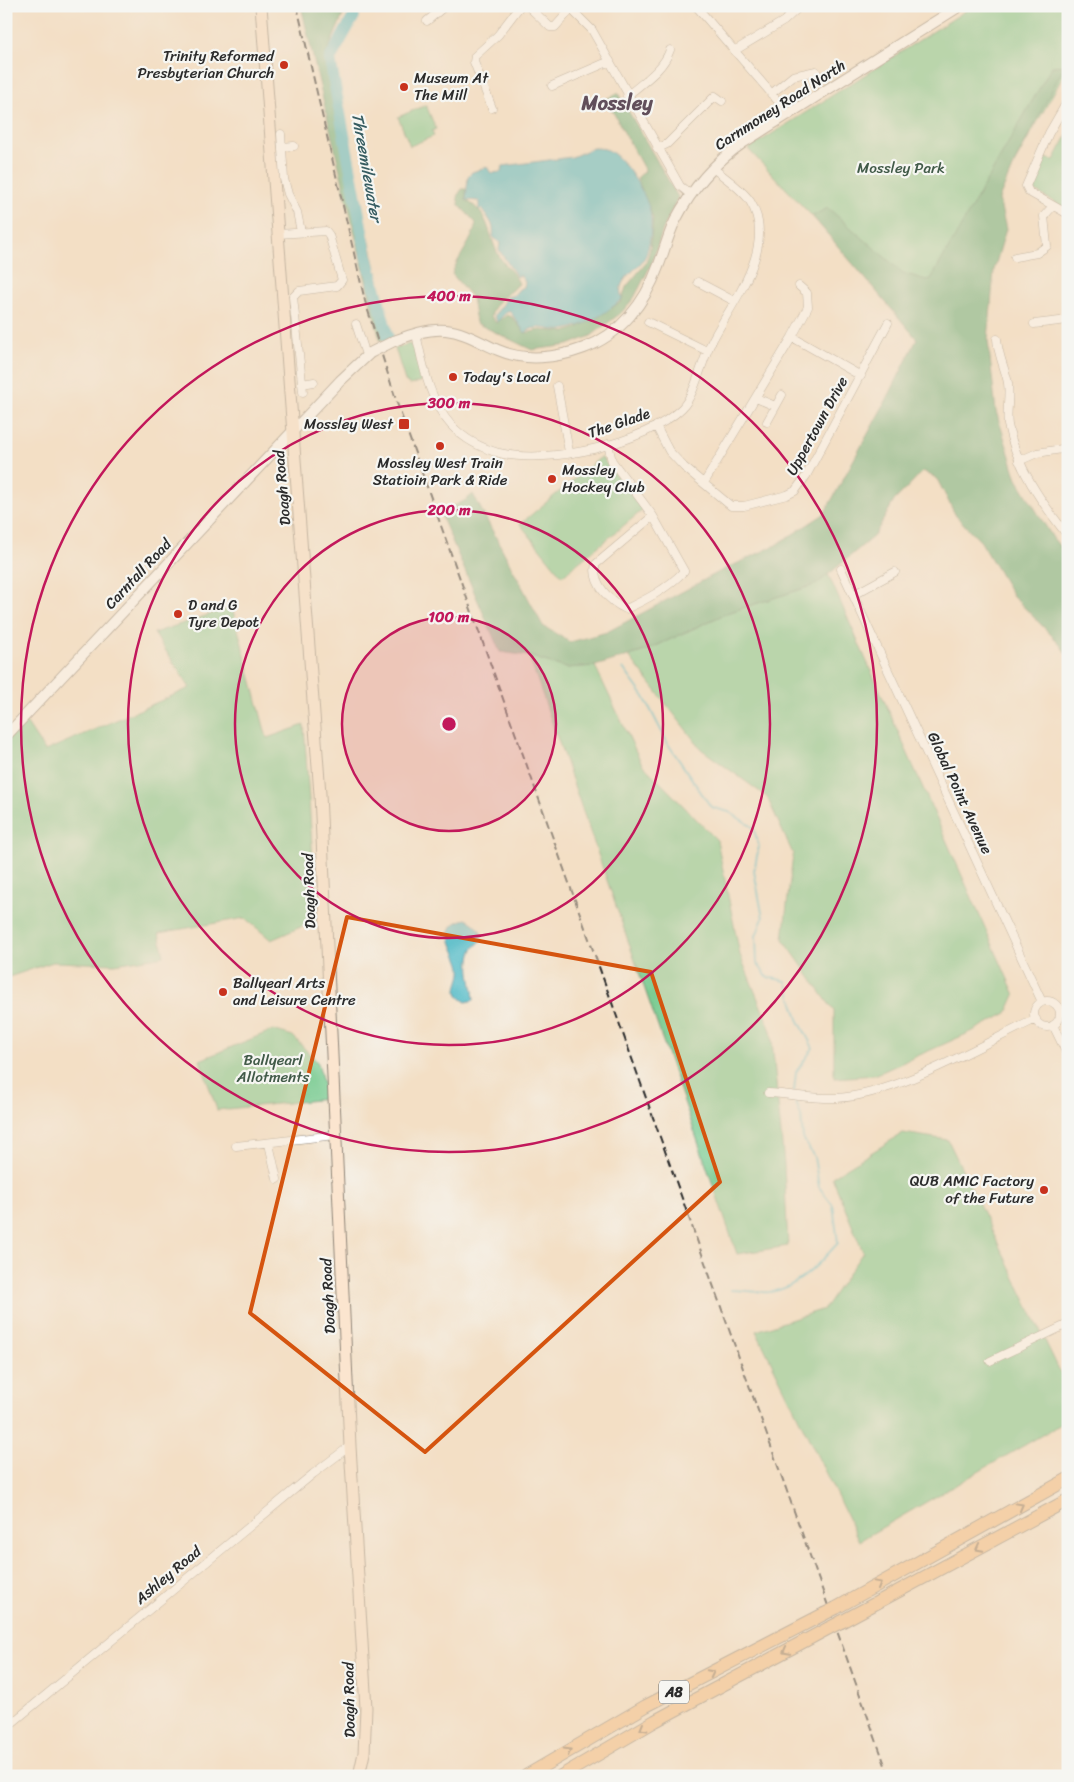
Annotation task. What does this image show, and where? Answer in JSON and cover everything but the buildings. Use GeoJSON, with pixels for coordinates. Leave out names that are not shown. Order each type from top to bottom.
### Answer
{"type":"FeatureCollection","features":[{"type":"Feature","properties":{"kind":"highway","name":"A8"},"geometry":{"type":"LineString","coordinates":[[526,1776],[646,1706],[830,1611],[1068,1479]]}},
{"type":"Feature","properties":{"kind":"highway","name":"A8"},"geometry":{"type":"LineString","coordinates":[[560,1776],[655,1721],[1068,1500]]}},
{"type":"Feature","properties":{"kind":"main road","name":"Doagh Road"},"geometry":{"type":"LineString","coordinates":[[261,6],[320,794],[350,1446],[366,1708],[364,1753],[359,1776]]}},
{"type":"Feature","properties":{"kind":"street"},"geometry":{"type":"LineString","coordinates":[[427,21],[445,6]]}},
{"type":"Feature","properties":{"kind":"street"},"geometry":{"type":"LineString","coordinates":[[492,108],[474,62],[475,56],[498,35],[520,6]]}},
{"type":"Feature","properties":{"kind":"street"},"geometry":{"type":"LineString","coordinates":[[528,6],[550,27],[555,27],[572,8],[592,30],[657,148],[680,186],[691,195]]}},
{"type":"Feature","properties":{"kind":"street"},"geometry":{"type":"LineString","coordinates":[[696,6],[790,115]]}},
{"type":"Feature","properties":{"kind":"street"},"geometry":{"type":"LineString","coordinates":[[734,51],[784,22],[800,6]]}},
{"type":"Feature","properties":{"kind":"street","name":"Carnmoney Road North"},"geometry":{"type":"LineString","coordinates":[[292,433],[368,354],[394,341],[416,334],[435,330],[452,331],[514,355],[539,357],[567,353],[596,343],[620,327],[645,295],[658,267],[674,223],[691,195],[713,168],[734,149],[960,6]]}},
{"type":"Feature","properties":{"kind":"street"},"geometry":{"type":"LineString","coordinates":[[628,96],[661,66],[670,50]]}},
{"type":"Feature","properties":{"kind":"street"},"geometry":{"type":"LineString","coordinates":[[552,86],[610,61]]}},
{"type":"Feature","properties":{"kind":"street"},"geometry":{"type":"LineString","coordinates":[[771,94],[793,76],[816,71]]}},
{"type":"Feature","properties":{"kind":"street"},"geometry":{"type":"LineString","coordinates":[[657,148],[667,144],[715,96],[722,101]]}},
{"type":"Feature","properties":{"kind":"street"},"geometry":{"type":"LineString","coordinates":[[1068,100],[1049,133],[1027,189],[1068,214]]}},
{"type":"Feature","properties":{"kind":"street"},"geometry":{"type":"LineString","coordinates":[[281,134],[284,179],[288,194],[297,212],[301,232]]}},
{"type":"Feature","properties":{"kind":"street"},"geometry":{"type":"LineString","coordinates":[[282,147],[294,146]]}},
{"type":"Feature","properties":{"kind":"street","name":"The Glade"},"geometry":{"type":"LineString","coordinates":[[416,334],[437,406],[449,423],[462,436],[480,446],[500,453],[541,456],[608,444],[656,426],[684,407],[707,351],[745,284],[756,256],[759,230],[757,216],[744,193],[713,168]]}},
{"type":"Feature","properties":{"kind":"street"},"geometry":{"type":"LineString","coordinates":[[1015,257],[1037,253],[1047,246],[1044,216],[1053,206]]}},
{"type":"Feature","properties":{"kind":"street"},"geometry":{"type":"LineString","coordinates":[[278,234],[326,231],[330,235],[342,280],[337,286],[299,291],[293,297],[302,388],[314,382]]}},
{"type":"Feature","properties":{"kind":"street"},"geometry":{"type":"LineString","coordinates":[[698,282],[734,301]]}},
{"type":"Feature","properties":{"kind":"street"},"geometry":{"type":"LineString","coordinates":[[704,483],[756,398],[808,307],[807,293],[799,286]]}},
{"type":"Feature","properties":{"kind":"street"},"geometry":{"type":"LineString","coordinates":[[1034,324],[1068,320]]}},
{"type":"Feature","properties":{"kind":"street"},"geometry":{"type":"LineString","coordinates":[[648,322],[707,351]]}},
{"type":"Feature","properties":{"kind":"street","name":"Uppertown Drive"},"geometry":{"type":"LineString","coordinates":[[656,426],[669,451],[684,467],[704,483],[716,496],[731,506],[744,506],[795,491],[800,486],[861,376],[888,323]]}},
{"type":"Feature","properties":{"kind":"street"},"geometry":{"type":"LineString","coordinates":[[356,324],[368,354]]}},
{"type":"Feature","properties":{"kind":"street"},"geometry":{"type":"LineString","coordinates":[[792,337],[861,376]]}},
{"type":"Feature","properties":{"kind":"street"},"geometry":{"type":"LineString","coordinates":[[997,339],[998,356],[1006,374],[1010,400],[1007,413],[1008,425],[1019,461],[1028,480],[1068,536]]}},
{"type":"Feature","properties":{"kind":"street"},"geometry":{"type":"LineString","coordinates":[[557,386],[569,452]]}},
{"type":"Feature","properties":{"kind":"street"},"geometry":{"type":"LineString","coordinates":[[766,422],[782,396]]}},
{"type":"Feature","properties":{"kind":"street"},"geometry":{"type":"LineString","coordinates":[[756,398],[776,406]]}},
{"type":"Feature","properties":{"kind":"street","name":"Carntall Road"},"geometry":{"type":"LineString","coordinates":[[6,736],[292,433]]}},
{"type":"Feature","properties":{"kind":"street"},"geometry":{"type":"LineString","coordinates":[[608,444],[612,460],[653,516],[684,571],[673,583],[655,595],[626,609],[616,604],[596,581],[593,574],[596,564],[653,516]]}},
{"type":"Feature","properties":{"kind":"street"},"geometry":{"type":"LineString","coordinates":[[1019,461],[1038,453],[1068,448]]}},
{"type":"Feature","properties":{"kind":"street","name":"Global Point Avenue"},"geometry":{"type":"LineString","coordinates":[[841,569],[1042,1002]]}},
{"type":"Feature","properties":{"kind":"street"},"geometry":{"type":"LineString","coordinates":[[853,595],[895,572]]}},
{"type":"Feature","properties":{"kind":"street"},"geometry":{"type":"LineString","coordinates":[[1042,1002],[1050,1002],[1059,1008],[1060,1018],[1053,1025],[1041,1025],[1036,1019],[1035,1009],[1042,1002]]}},
{"type":"Feature","properties":{"kind":"street"},"geometry":{"type":"LineString","coordinates":[[1059,1008],[1068,1004]]}},
{"type":"Feature","properties":{"kind":"street"},"geometry":{"type":"LineString","coordinates":[[768,1093],[836,1098],[868,1093],[902,1082],[1036,1019]]}},
{"type":"Feature","properties":{"kind":"street"},"geometry":{"type":"LineString","coordinates":[[1053,1025],[1068,1056]]}},
{"type":"Feature","properties":{"kind":"street"},"geometry":{"type":"LineString","coordinates":[[236,1146],[269,1144],[336,1135]]}},
{"type":"Feature","properties":{"kind":"street"},"geometry":{"type":"LineString","coordinates":[[269,1144],[277,1179]]}},
{"type":"Feature","properties":{"kind":"street"},"geometry":{"type":"LineString","coordinates":[[990,1361],[1068,1324]]}},
{"type":"Feature","properties":{"kind":"street","name":"Ashley Road"},"geometry":{"type":"LineString","coordinates":[[6,1728],[305,1480],[350,1446]]}},
{"type":"Feature","properties":{"kind":"highlighted area"},"geometry":{"type":"Polygon","coordinates":[[[347,917],[651,972],[720,1182],[425,1452],[250,1313],[347,917]]]}},
{"type":"Feature","properties":{"kind":"green space"},"geometry":{"type":"Polygon","coordinates":[[[301,6],[347,6],[326,55],[392,336],[380,341],[301,6]]]}},
{"type":"Feature","properties":{"kind":"green space","name":"Mossley Park"},"geometry":{"type":"Polygon","coordinates":[[[973,6],[1068,6],[1068,67],[917,339],[831,236],[748,149],[973,6]]]}},
{"type":"Feature","properties":{"kind":"green space"},"geometry":{"type":"Polygon","coordinates":[[[1065,65],[1012,168],[999,199],[1006,229],[994,270],[988,340],[996,411],[1017,479],[1053,538],[1068,556],[1068,656],[1058,642],[1013,596],[981,542],[956,516],[937,479],[923,471],[894,501],[874,536],[817,584],[727,613],[645,651],[595,666],[566,668],[529,656],[500,652],[440,513],[466,500],[473,494],[543,626],[570,642],[607,632],[719,572],[776,545],[824,514],[888,397],[917,339],[812,216],[828,208],[903,273],[926,280],[931,279],[1052,66],[1065,65]]]}},
{"type":"Feature","properties":{"kind":"green space"},"geometry":{"type":"Polygon","coordinates":[[[618,93],[678,197],[663,229],[652,263],[634,298],[621,313],[591,336],[568,345],[532,350],[476,323],[472,298],[452,274],[472,236],[476,223],[459,205],[457,196],[462,189],[466,189],[466,200],[484,218],[499,256],[519,284],[502,298],[493,310],[491,316],[496,323],[507,315],[512,317],[525,333],[540,330],[565,332],[577,328],[621,302],[626,287],[646,263],[650,249],[653,218],[637,178],[645,171],[606,99],[618,93]]]}},
{"type":"Feature","properties":{"kind":"green space"},"geometry":{"type":"Polygon","coordinates":[[[426,105],[436,129],[432,131],[434,136],[410,146],[398,117],[426,105]]]}},
{"type":"Feature","properties":{"kind":"green space"},"geometry":{"type":"Polygon","coordinates":[[[1068,134],[1068,210],[1035,191],[1035,177],[1044,158],[1054,160],[1068,134]]]}},
{"type":"Feature","properties":{"kind":"green space"},"geometry":{"type":"Polygon","coordinates":[[[410,344],[415,352],[422,381],[410,385],[405,381],[395,348],[410,344]]]}},
{"type":"Feature","properties":{"kind":"green space"},"geometry":{"type":"Polygon","coordinates":[[[601,457],[644,509],[562,576],[520,524],[601,457]]]}},
{"type":"Feature","properties":{"kind":"green space"},"geometry":{"type":"Polygon","coordinates":[[[828,574],[1015,995],[1007,1013],[971,1032],[875,1075],[834,1078],[834,1011],[783,939],[793,854],[767,797],[701,749],[629,656],[645,651],[727,613],[817,584],[828,574]]]}},
{"type":"Feature","properties":{"kind":"green space"},"geometry":{"type":"Polygon","coordinates":[[[232,607],[267,738],[304,725],[317,920],[271,940],[245,918],[159,933],[164,956],[115,964],[53,962],[6,978],[6,741],[25,721],[45,751],[190,688],[154,633],[232,607]]]}},
{"type":"Feature","properties":{"kind":"green space"},"geometry":{"type":"Polygon","coordinates":[[[529,656],[566,668],[595,666],[642,764],[717,840],[740,955],[771,1031],[784,1165],[788,1246],[737,1254],[529,656]]]}},
{"type":"Feature","properties":{"kind":"green space","name":"Ballyearl Allotments"},"geometry":{"type":"Polygon","coordinates":[[[273,1030],[293,1036],[318,1063],[327,1099],[217,1110],[200,1060],[273,1030]]]}},
{"type":"Feature","properties":{"kind":"green space"},"geometry":{"type":"Polygon","coordinates":[[[903,1133],[948,1140],[1068,1388],[1068,1420],[859,1541],[756,1331],[824,1309],[863,1252],[832,1177],[903,1133]]]}},
{"type":"Feature","properties":{"kind":"water"},"geometry":{"type":"Polygon","coordinates":[[[593,148],[608,150],[622,161],[636,180],[650,209],[651,230],[647,252],[640,264],[625,279],[621,291],[622,299],[594,319],[579,326],[563,330],[534,328],[525,333],[509,310],[497,322],[494,315],[507,297],[514,295],[519,289],[524,287],[525,282],[520,275],[517,277],[499,250],[500,243],[493,237],[492,225],[483,209],[479,210],[479,201],[466,200],[468,176],[472,172],[487,167],[491,173],[501,172],[503,166],[572,157],[593,148]]]}},
{"type":"Feature","properties":{"kind":"water"},"geometry":{"type":"Polygon","coordinates":[[[466,919],[478,927],[482,937],[473,949],[470,957],[474,1000],[466,1002],[457,991],[461,968],[450,933],[451,927],[457,922],[466,919]]]}},
{"type":"Feature","properties":{"kind":"waterway","name":"Threemilewater"},"geometry":{"type":"LineString","coordinates":[[353,6],[354,16],[330,59],[366,252],[388,337]]}},
{"type":"Feature","properties":{"kind":"waterway"},"geometry":{"type":"LineString","coordinates":[[623,668],[644,697],[668,744],[711,807],[729,812],[753,827],[759,846],[754,871],[763,918],[756,936],[757,963],[767,977],[786,981],[798,1019],[813,1048],[796,1072],[794,1092]]}},
{"type":"Feature","properties":{"kind":"waterway"},"geometry":{"type":"LineString","coordinates":[[731,1290],[761,1292],[780,1290],[808,1274],[838,1243],[833,1205],[819,1187],[814,1157],[803,1138],[801,1116],[794,1097]]}},
{"type":"Feature","properties":{"kind":"railway"},"geometry":{"type":"LineString","coordinates":[[297,6],[365,301],[397,403],[889,1776]]}},
{"type":"Feature","properties":{"kind":"place","name":"Trinity Reformed Presbyterian Church"},"geometry":{"type":"Point","coordinates":[284,65]}},
{"type":"Feature","properties":{"kind":"place","name":"Museum At The Mill"},"geometry":{"type":"Point","coordinates":[404,87]}},
{"type":"Feature","properties":{"kind":"place","name":"Today's Local"},"geometry":{"type":"Point","coordinates":[453,377]}},
{"type":"Feature","properties":{"kind":"place","name":"Mossley West"},"geometry":{"type":"Point","coordinates":[404,424]}},
{"type":"Feature","properties":{"kind":"place","name":"Mossley West Train Statioin Park & Ride"},"geometry":{"type":"Point","coordinates":[440,446]}},
{"type":"Feature","properties":{"kind":"place","name":"Mossley Hockey Club"},"geometry":{"type":"Point","coordinates":[552,479]}},
{"type":"Feature","properties":{"kind":"place","name":"D and G Tyre Depot"},"geometry":{"type":"Point","coordinates":[178,614]}},
{"type":"Feature","properties":{"kind":"place","name":"Ballyearl Arts and Leisure Centre"},"geometry":{"type":"Point","coordinates":[223,992]}},
{"type":"Feature","properties":{"kind":"place","name":"QUB AMIC Factory of the Future"},"geometry":{"type":"Point","coordinates":[1044,1190]}},
{"type":"Feature","properties":{"kind":"district","name":"Mossley"},"geometry":{"type":"Point","coordinates":[617,103]}}]}
